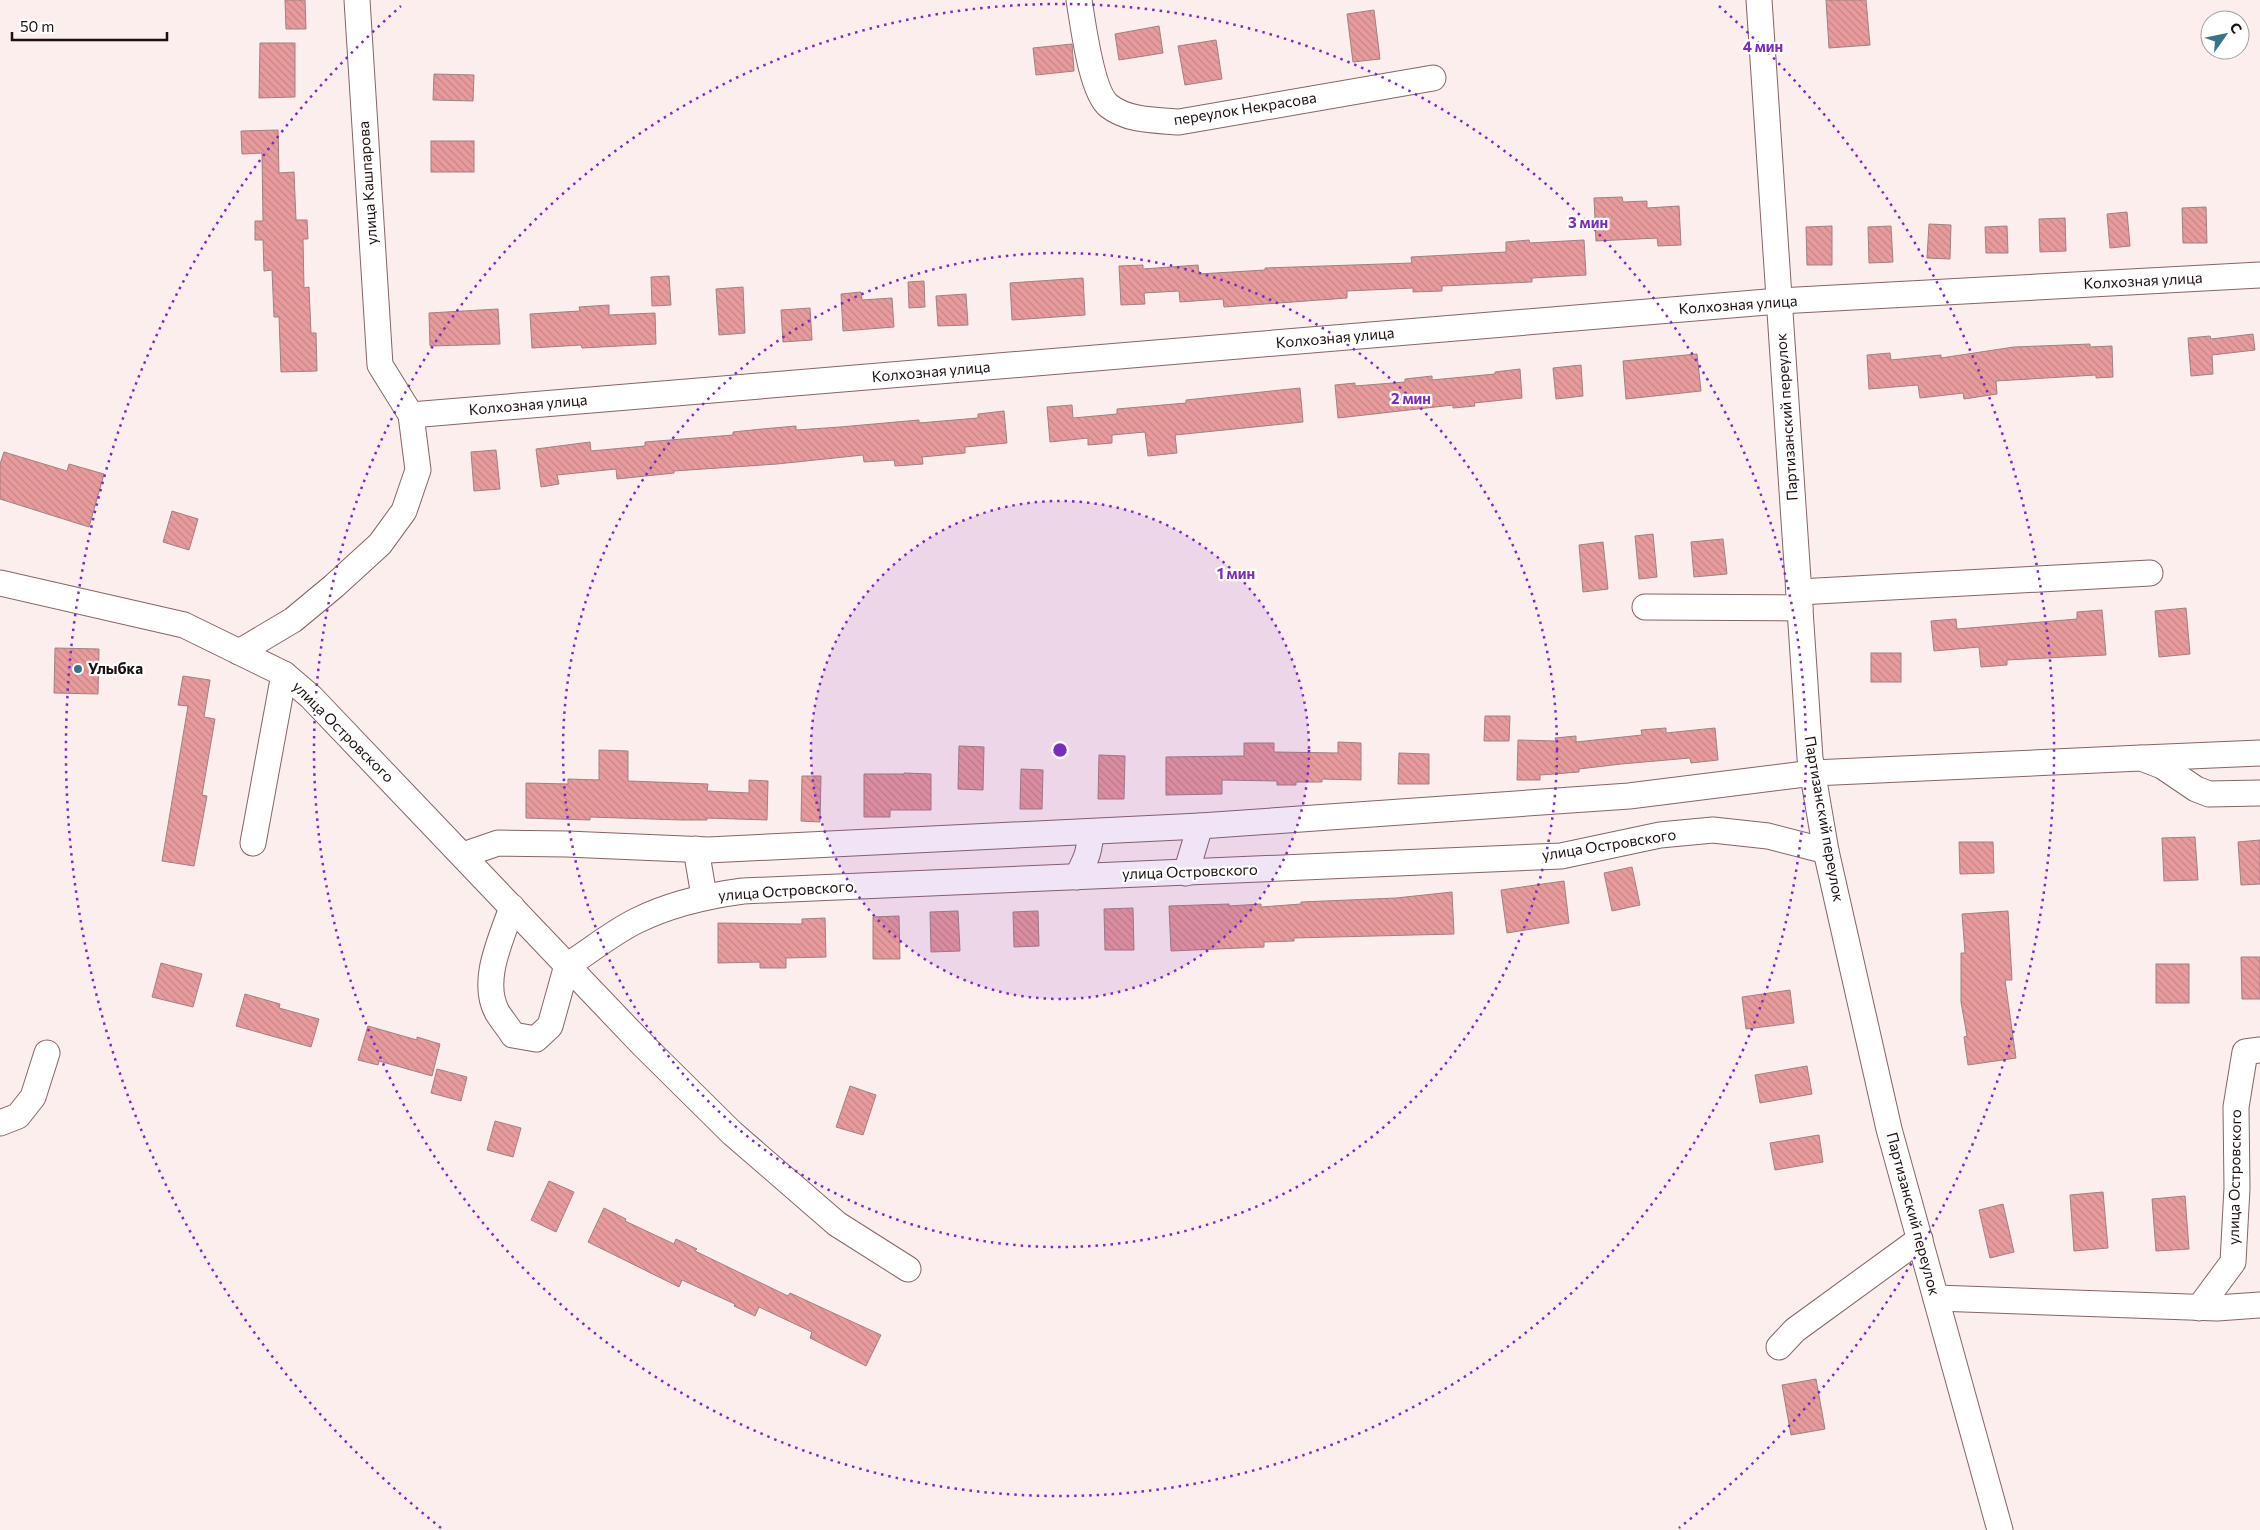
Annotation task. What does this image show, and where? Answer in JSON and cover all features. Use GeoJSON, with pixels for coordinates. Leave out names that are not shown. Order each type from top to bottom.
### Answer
{"type":"FeatureCollection","features":[{"type":"Feature","properties":{"kind":"street","name":"улица Кашпарова"},"geometry":{"type":"LineString","coordinates":[[357,0],[380,365],[410,415]]}},
{"type":"Feature","properties":{"kind":"street","name":"переулок Некрасова"},"geometry":{"type":"LineString","coordinates":[[1079,0],[1097,89],[1108,105],[1125,115],[1147,120],[1179,122],[1433,78]]}},
{"type":"Feature","properties":{"kind":"street","name":"Партизанский переулок"},"geometry":{"type":"LineString","coordinates":[[1759,0],[1810,758],[1826,851],[1889,1128],[2000,1530]]}},
{"type":"Feature","properties":{"kind":"street","name":"Колхозная улица"},"geometry":{"type":"LineString","coordinates":[[410,415],[1780,301],[2260,275]]}},
{"type":"Feature","properties":{"kind":"street"},"geometry":{"type":"LineString","coordinates":[[240,652],[293,620],[334,586],[380,544],[404,511],[418,470],[410,415]]}},
{"type":"Feature","properties":{"kind":"street"},"geometry":{"type":"LineString","coordinates":[[1646,608],[1799,600],[2150,573]]}},
{"type":"Feature","properties":{"kind":"street","name":"улица Островского"},"geometry":{"type":"LineString","coordinates":[[0,582],[184,625],[284,674],[312,697],[643,1044],[732,1133],[836,1224],[908,1269]]}},
{"type":"Feature","properties":{"kind":"street"},"geometry":{"type":"LineString","coordinates":[[253,843],[284,674]]}},
{"type":"Feature","properties":{"kind":"street"},"geometry":{"type":"LineString","coordinates":[[463,855],[498,843],[696,849],[784,847],[1200,826],[1629,796],[1813,773],[2260,753]]}},
{"type":"Feature","properties":{"kind":"street"},"geometry":{"type":"LineString","coordinates":[[2141,758],[2162,766],[2196,789],[2210,794],[2260,792]]}},
{"type":"Feature","properties":{"kind":"street"},"geometry":{"type":"LineString","coordinates":[[1186,872],[1200,826]]}},
{"type":"Feature","properties":{"kind":"street","name":"улица Островского"},"geometry":{"type":"LineString","coordinates":[[568,965],[634,922],[672,906],[704,896],[743,891],[1561,856],[1660,835],[1713,830],[1768,836],[1826,851]]}},
{"type":"Feature","properties":{"kind":"street"},"geometry":{"type":"LineString","coordinates":[[1077,877],[1088,856],[1091,845],[1090,832]]}},
{"type":"Feature","properties":{"kind":"street"},"geometry":{"type":"LineString","coordinates":[[696,849],[704,896]]}},
{"type":"Feature","properties":{"kind":"street"},"geometry":{"type":"LineString","coordinates":[[512,907],[495,960],[490,986],[497,1011],[513,1034],[536,1039],[550,1026],[568,965]]}},
{"type":"Feature","properties":{"kind":"street","name":"улица Островского"},"geometry":{"type":"LineString","coordinates":[[2200,1308],[2234,1262],[2237,1188],[2236,1107],[2244,1052],[2260,1050]]}},
{"type":"Feature","properties":{"kind":"street"},"geometry":{"type":"LineString","coordinates":[[0,1123],[18,1116],[33,1097],[47,1053]]}},
{"type":"Feature","properties":{"kind":"street"},"geometry":{"type":"LineString","coordinates":[[1779,1347],[1795,1330],[1920,1239]]}},
{"type":"Feature","properties":{"kind":"street"},"geometry":{"type":"LineString","coordinates":[[1936,1298],[2200,1308],[2260,1305]]}},
{"type":"Feature","properties":{"kind":"building"},"geometry":{"type":"Polygon","coordinates":[[[285,0],[305,0],[306,29],[286,29],[285,0]]]}},
{"type":"Feature","properties":{"kind":"building"},"geometry":{"type":"Polygon","coordinates":[[[1826,0],[1866,0],[1870,45],[1829,48],[1826,0]]]}},
{"type":"Feature","properties":{"kind":"building"},"geometry":{"type":"Polygon","coordinates":[[[1374,10],[1380,59],[1353,62],[1347,14],[1374,10]]]}},
{"type":"Feature","properties":{"kind":"building"},"geometry":{"type":"Polygon","coordinates":[[[1159,26],[1163,53],[1119,60],[1115,34],[1159,26]]]}},
{"type":"Feature","properties":{"kind":"building"},"geometry":{"type":"Polygon","coordinates":[[[1216,40],[1222,79],[1185,85],[1178,46],[1216,40]]]}},
{"type":"Feature","properties":{"kind":"building"},"geometry":{"type":"Polygon","coordinates":[[[260,43],[295,43],[295,97],[259,98],[260,43]]]}},
{"type":"Feature","properties":{"kind":"building"},"geometry":{"type":"Polygon","coordinates":[[[1072,44],[1074,71],[1036,75],[1033,48],[1072,44]]]}},
{"type":"Feature","properties":{"kind":"building"},"geometry":{"type":"Polygon","coordinates":[[[434,74],[474,75],[473,101],[433,100],[434,74]]]}},
{"type":"Feature","properties":{"kind":"building"},"geometry":{"type":"Polygon","coordinates":[[[278,130],[279,173],[294,172],[296,220],[307,220],[308,239],[303,239],[304,288],[309,287],[311,333],[316,333],[317,371],[281,372],[279,317],[274,317],[272,270],[264,271],[263,240],[255,240],[255,221],[263,221],[262,153],[242,154],[241,131],[278,130]]]}},
{"type":"Feature","properties":{"kind":"building"},"geometry":{"type":"Polygon","coordinates":[[[431,141],[474,141],[474,172],[431,172],[431,141]]]}},
{"type":"Feature","properties":{"kind":"building"},"geometry":{"type":"Polygon","coordinates":[[[1622,197],[1623,202],[1647,201],[1647,208],[1679,206],[1681,245],[1658,246],[1657,238],[1596,241],[1594,198],[1622,197]]]}},
{"type":"Feature","properties":{"kind":"building"},"geometry":{"type":"Polygon","coordinates":[[[2206,207],[2207,243],[2183,243],[2182,208],[2206,207]]]}},
{"type":"Feature","properties":{"kind":"building"},"geometry":{"type":"Polygon","coordinates":[[[2127,212],[2130,246],[2110,248],[2107,214],[2127,212]]]}},
{"type":"Feature","properties":{"kind":"building"},"geometry":{"type":"Polygon","coordinates":[[[2065,218],[2066,251],[2040,252],[2039,219],[2065,218]]]}},
{"type":"Feature","properties":{"kind":"building"},"geometry":{"type":"Polygon","coordinates":[[[1929,224],[1951,225],[1950,259],[1927,258],[1929,224]]]}},
{"type":"Feature","properties":{"kind":"building"},"geometry":{"type":"Polygon","coordinates":[[[1832,226],[1832,265],[1807,265],[1806,227],[1832,226]]]}},
{"type":"Feature","properties":{"kind":"building"},"geometry":{"type":"Polygon","coordinates":[[[1891,226],[1893,262],[1869,263],[1868,227],[1891,226]]]}},
{"type":"Feature","properties":{"kind":"building"},"geometry":{"type":"Polygon","coordinates":[[[2007,226],[2008,253],[1986,253],[1985,227],[2007,226]]]}},
{"type":"Feature","properties":{"kind":"building"},"geometry":{"type":"Polygon","coordinates":[[[1529,240],[1530,243],[1584,240],[1586,275],[1532,278],[1532,282],[1442,286],[1442,291],[1413,292],[1413,288],[1347,291],[1347,298],[1224,307],[1223,299],[1180,302],[1179,291],[1144,293],[1145,304],[1121,305],[1119,266],[1143,265],[1143,269],[1198,265],[1199,274],[1265,270],[1265,268],[1412,263],[1411,257],[1506,252],[1506,242],[1529,240]]]}},
{"type":"Feature","properties":{"kind":"building"},"geometry":{"type":"Polygon","coordinates":[[[669,276],[671,305],[652,306],[651,277],[669,276]]]}},
{"type":"Feature","properties":{"kind":"building"},"geometry":{"type":"Polygon","coordinates":[[[1083,278],[1085,315],[1012,320],[1010,283],[1083,278]]]}},
{"type":"Feature","properties":{"kind":"building"},"geometry":{"type":"Polygon","coordinates":[[[924,281],[925,307],[909,308],[908,282],[924,281]]]}},
{"type":"Feature","properties":{"kind":"building"},"geometry":{"type":"Polygon","coordinates":[[[743,287],[745,333],[719,335],[716,289],[743,287]]]}},
{"type":"Feature","properties":{"kind":"building"},"geometry":{"type":"Polygon","coordinates":[[[861,292],[862,300],[892,298],[894,327],[843,331],[841,294],[861,292]]]}},
{"type":"Feature","properties":{"kind":"building"},"geometry":{"type":"Polygon","coordinates":[[[966,294],[968,325],[938,326],[936,296],[966,294]]]}},
{"type":"Feature","properties":{"kind":"building"},"geometry":{"type":"Polygon","coordinates":[[[609,305],[609,315],[655,313],[656,344],[582,348],[581,345],[532,348],[530,314],[580,311],[579,307],[609,305]]]}},
{"type":"Feature","properties":{"kind":"building"},"geometry":{"type":"Polygon","coordinates":[[[810,308],[812,340],[783,342],[781,310],[810,308]]]}},
{"type":"Feature","properties":{"kind":"building"},"geometry":{"type":"Polygon","coordinates":[[[498,309],[500,344],[430,346],[429,313],[498,309]]]}},
{"type":"Feature","properties":{"kind":"building"},"geometry":{"type":"Polygon","coordinates":[[[2253,334],[2255,350],[2212,355],[2213,374],[2191,376],[2188,338],[2210,336],[2211,339],[2253,334]]]}},
{"type":"Feature","properties":{"kind":"building"},"geometry":{"type":"Polygon","coordinates":[[[2090,344],[2090,347],[2112,346],[2113,377],[2096,378],[2096,375],[1996,381],[1997,394],[1964,399],[1963,393],[1920,398],[1918,385],[1869,389],[1867,355],[1890,353],[1891,360],[1941,355],[1941,358],[2014,347],[2090,344]]]}},
{"type":"Feature","properties":{"kind":"building"},"geometry":{"type":"Polygon","coordinates":[[[1697,354],[1701,391],[1626,399],[1623,361],[1697,354]]]}},
{"type":"Feature","properties":{"kind":"building"},"geometry":{"type":"Polygon","coordinates":[[[1581,365],[1583,396],[1556,399],[1553,368],[1581,365]]]}},
{"type":"Feature","properties":{"kind":"building"},"geometry":{"type":"Polygon","coordinates":[[[1520,369],[1522,398],[1474,403],[1475,406],[1453,408],[1453,405],[1338,418],[1335,385],[1355,383],[1355,386],[1405,382],[1405,379],[1432,376],[1432,380],[1495,374],[1495,372],[1520,369]]]}},
{"type":"Feature","properties":{"kind":"building"},"geometry":{"type":"Polygon","coordinates":[[[1300,388],[1303,422],[1175,435],[1177,453],[1148,456],[1145,432],[1112,435],[1112,443],[1088,445],[1088,438],[1050,442],[1047,407],[1072,405],[1073,418],[1117,414],[1117,409],[1186,403],[1186,400],[1300,388]]]}},
{"type":"Feature","properties":{"kind":"building"},"geometry":{"type":"Polygon","coordinates":[[[1004,411],[1007,443],[965,447],[965,453],[922,457],[923,464],[895,466],[894,460],[864,462],[863,455],[777,464],[674,471],[674,473],[617,479],[616,469],[557,475],[559,484],[541,487],[536,449],[590,442],[591,451],[645,446],[645,442],[733,435],[733,432],[762,429],[796,426],[796,430],[919,420],[919,423],[978,418],[978,414],[1004,411]]]}},
{"type":"Feature","properties":{"kind":"building"},"geometry":{"type":"Polygon","coordinates":[[[496,450],[500,489],[474,491],[471,452],[496,450]]]}},
{"type":"Feature","properties":{"kind":"building"},"geometry":{"type":"Polygon","coordinates":[[[4,452],[67,471],[69,464],[104,474],[89,527],[0,499],[0,464],[4,452]]]}},
{"type":"Feature","properties":{"kind":"building"},"geometry":{"type":"Polygon","coordinates":[[[172,511],[198,519],[189,550],[163,542],[172,511]]]}},
{"type":"Feature","properties":{"kind":"building"},"geometry":{"type":"Polygon","coordinates":[[[1653,534],[1657,577],[1639,579],[1635,536],[1653,534]]]}},
{"type":"Feature","properties":{"kind":"building"},"geometry":{"type":"Polygon","coordinates":[[[1723,539],[1727,574],[1694,577],[1691,542],[1723,539]]]}},
{"type":"Feature","properties":{"kind":"building"},"geometry":{"type":"Polygon","coordinates":[[[1603,542],[1608,589],[1583,592],[1579,545],[1603,542]]]}},
{"type":"Feature","properties":{"kind":"building"},"geometry":{"type":"Polygon","coordinates":[[[2186,608],[2190,654],[2159,657],[2155,611],[2186,608]]]}},
{"type":"Feature","properties":{"kind":"building"},"geometry":{"type":"Polygon","coordinates":[[[2102,610],[2106,655],[2007,660],[2007,665],[1981,667],[1979,647],[1934,651],[1931,621],[1956,619],[1957,629],[2077,619],[2077,612],[2102,610]]]}},
{"type":"Feature","properties":{"kind":"building"},"geometry":{"type":"Polygon","coordinates":[[[55,648],[99,649],[98,694],[54,693],[55,648]]]}},
{"type":"Feature","properties":{"kind":"building"},"geometry":{"type":"Polygon","coordinates":[[[1871,653],[1901,653],[1901,682],[1871,682],[1871,653]]]}},
{"type":"Feature","properties":{"kind":"building"},"geometry":{"type":"Polygon","coordinates":[[[183,676],[210,680],[204,717],[215,719],[202,795],[207,796],[194,866],[162,861],[188,706],[178,705],[183,676]]]}},
{"type":"Feature","properties":{"kind":"building"},"geometry":{"type":"Polygon","coordinates":[[[1485,716],[1510,716],[1509,741],[1484,741],[1485,716]]]}},
{"type":"Feature","properties":{"kind":"building"},"geometry":{"type":"Polygon","coordinates":[[[1666,728],[1666,733],[1715,728],[1718,760],[1691,763],[1690,758],[1621,764],[1579,769],[1579,772],[1540,775],[1540,780],[1517,780],[1518,740],[1556,741],[1555,738],[1576,736],[1576,742],[1642,735],[1641,730],[1666,728]]]}},
{"type":"Feature","properties":{"kind":"building"},"geometry":{"type":"Polygon","coordinates":[[[1338,742],[1361,743],[1361,780],[1322,779],[1322,782],[1296,782],[1296,785],[1277,785],[1277,781],[1222,780],[1222,794],[1166,795],[1166,757],[1244,756],[1244,743],[1274,743],[1274,752],[1338,753],[1338,742]]]}},
{"type":"Feature","properties":{"kind":"building"},"geometry":{"type":"Polygon","coordinates":[[[959,746],[984,747],[983,790],[958,789],[959,746]]]}},
{"type":"Feature","properties":{"kind":"building"},"geometry":{"type":"Polygon","coordinates":[[[599,750],[628,751],[628,781],[708,784],[707,791],[749,793],[749,780],[768,781],[767,820],[590,817],[590,820],[526,818],[526,783],[568,784],[568,779],[599,780],[599,750]]]}},
{"type":"Feature","properties":{"kind":"building"},"geometry":{"type":"Polygon","coordinates":[[[1399,753],[1429,754],[1429,784],[1398,784],[1399,753]]]}},
{"type":"Feature","properties":{"kind":"building"},"geometry":{"type":"Polygon","coordinates":[[[1099,755],[1125,756],[1124,799],[1098,799],[1099,755]]]}},
{"type":"Feature","properties":{"kind":"building"},"geometry":{"type":"Polygon","coordinates":[[[1021,769],[1043,770],[1042,809],[1020,809],[1021,769]]]}},
{"type":"Feature","properties":{"kind":"building"},"geometry":{"type":"Polygon","coordinates":[[[864,774],[931,774],[931,810],[890,810],[890,817],[864,817],[864,774]]]}},
{"type":"Feature","properties":{"kind":"building"},"geometry":{"type":"Polygon","coordinates":[[[802,776],[821,776],[820,822],[801,821],[802,776]]]}},
{"type":"Feature","properties":{"kind":"building"},"geometry":{"type":"Polygon","coordinates":[[[2195,837],[2198,880],[2164,881],[2162,838],[2195,837]]]}},
{"type":"Feature","properties":{"kind":"building"},"geometry":{"type":"Polygon","coordinates":[[[2260,840],[2260,884],[2241,885],[2238,842],[2260,840]]]}},
{"type":"Feature","properties":{"kind":"building"},"geometry":{"type":"Polygon","coordinates":[[[1959,842],[1993,842],[1994,873],[1960,874],[1959,842]]]}},
{"type":"Feature","properties":{"kind":"building"},"geometry":{"type":"Polygon","coordinates":[[[1632,867],[1640,905],[1612,911],[1604,873],[1632,867]]]}},
{"type":"Feature","properties":{"kind":"building"},"geometry":{"type":"Polygon","coordinates":[[[1564,881],[1569,923],[1507,933],[1501,890],[1564,881]]]}},
{"type":"Feature","properties":{"kind":"building"},"geometry":{"type":"Polygon","coordinates":[[[1452,892],[1454,934],[1294,938],[1294,941],[1264,942],[1264,947],[1171,951],[1169,906],[1261,904],[1261,907],[1301,904],[1301,902],[1396,898],[1452,892]]]}},
{"type":"Feature","properties":{"kind":"building"},"geometry":{"type":"Polygon","coordinates":[[[1133,908],[1134,950],[1105,950],[1104,909],[1133,908]]]}},
{"type":"Feature","properties":{"kind":"building"},"geometry":{"type":"Polygon","coordinates":[[[958,911],[960,951],[931,952],[930,912],[958,911]]]}},
{"type":"Feature","properties":{"kind":"building"},"geometry":{"type":"Polygon","coordinates":[[[1038,911],[1039,946],[1014,947],[1013,912],[1038,911]]]}},
{"type":"Feature","properties":{"kind":"building"},"geometry":{"type":"Polygon","coordinates":[[[2008,911],[2012,980],[2005,980],[2016,1058],[1968,1065],[1964,1037],[1967,1036],[1961,1002],[1961,953],[1965,953],[1962,914],[2008,911]]]}},
{"type":"Feature","properties":{"kind":"building"},"geometry":{"type":"Polygon","coordinates":[[[899,916],[900,959],[873,959],[873,917],[899,916]]]}},
{"type":"Feature","properties":{"kind":"building"},"geometry":{"type":"Polygon","coordinates":[[[825,918],[826,957],[786,958],[786,968],[760,968],[760,962],[718,963],[718,923],[802,924],[802,919],[825,918]]]}},
{"type":"Feature","properties":{"kind":"building"},"geometry":{"type":"Polygon","coordinates":[[[2241,957],[2260,957],[2260,999],[2242,999],[2241,957]]]}},
{"type":"Feature","properties":{"kind":"building"},"geometry":{"type":"Polygon","coordinates":[[[161,963],[202,974],[193,1007],[152,997],[161,963]]]}},
{"type":"Feature","properties":{"kind":"building"},"geometry":{"type":"Polygon","coordinates":[[[2156,964],[2189,964],[2189,1003],[2156,1003],[2156,964]]]}},
{"type":"Feature","properties":{"kind":"building"},"geometry":{"type":"Polygon","coordinates":[[[1790,990],[1794,1023],[1746,1029],[1742,997],[1790,990]]]}},
{"type":"Feature","properties":{"kind":"building"},"geometry":{"type":"Polygon","coordinates":[[[245,994],[280,1004],[279,1008],[319,1019],[311,1047],[236,1026],[245,994]]]}},
{"type":"Feature","properties":{"kind":"building"},"geometry":{"type":"Polygon","coordinates":[[[368,1026],[417,1040],[417,1037],[440,1044],[432,1076],[379,1061],[378,1065],[358,1060],[368,1026]]]}},
{"type":"Feature","properties":{"kind":"building"},"geometry":{"type":"Polygon","coordinates":[[[1807,1066],[1812,1094],[1760,1103],[1755,1075],[1807,1066]]]}},
{"type":"Feature","properties":{"kind":"building"},"geometry":{"type":"Polygon","coordinates":[[[437,1069],[467,1077],[461,1101],[431,1093],[437,1069]]]}},
{"type":"Feature","properties":{"kind":"building"},"geometry":{"type":"Polygon","coordinates":[[[850,1086],[876,1095],[863,1135],[836,1127],[850,1086]]]}},
{"type":"Feature","properties":{"kind":"building"},"geometry":{"type":"Polygon","coordinates":[[[495,1121],[521,1128],[513,1157],[487,1150],[495,1121]]]}},
{"type":"Feature","properties":{"kind":"building"},"geometry":{"type":"Polygon","coordinates":[[[1819,1135],[1823,1162],[1775,1170],[1770,1143],[1819,1135]]]}},
{"type":"Feature","properties":{"kind":"building"},"geometry":{"type":"Polygon","coordinates":[[[549,1181],[574,1192],[556,1232],[531,1220],[549,1181]]]}},
{"type":"Feature","properties":{"kind":"building"},"geometry":{"type":"Polygon","coordinates":[[[2103,1192],[2108,1248],[2074,1251],[2070,1195],[2103,1192]]]}},
{"type":"Feature","properties":{"kind":"building"},"geometry":{"type":"Polygon","coordinates":[[[2185,1196],[2189,1249],[2156,1251],[2152,1199],[2185,1196]]]}},
{"type":"Feature","properties":{"kind":"building"},"geometry":{"type":"Polygon","coordinates":[[[2003,1204],[2014,1252],[1990,1258],[1979,1210],[2003,1204]]]}},
{"type":"Feature","properties":{"kind":"building"},"geometry":{"type":"Polygon","coordinates":[[[604,1208],[626,1219],[625,1221],[674,1244],[676,1239],[697,1249],[695,1251],[788,1296],[790,1293],[881,1335],[866,1366],[810,1338],[812,1332],[759,1307],[755,1316],[734,1306],[735,1304],[682,1280],[679,1287],[588,1242],[604,1208]]]}},
{"type":"Feature","properties":{"kind":"building"},"geometry":{"type":"Polygon","coordinates":[[[1816,1379],[1825,1429],[1791,1435],[1782,1385],[1816,1379]]]}},
{"type":"Feature","properties":{"kind":"place","name":"Улыбка"},"geometry":{"type":"Point","coordinates":[78,669]}}]}
